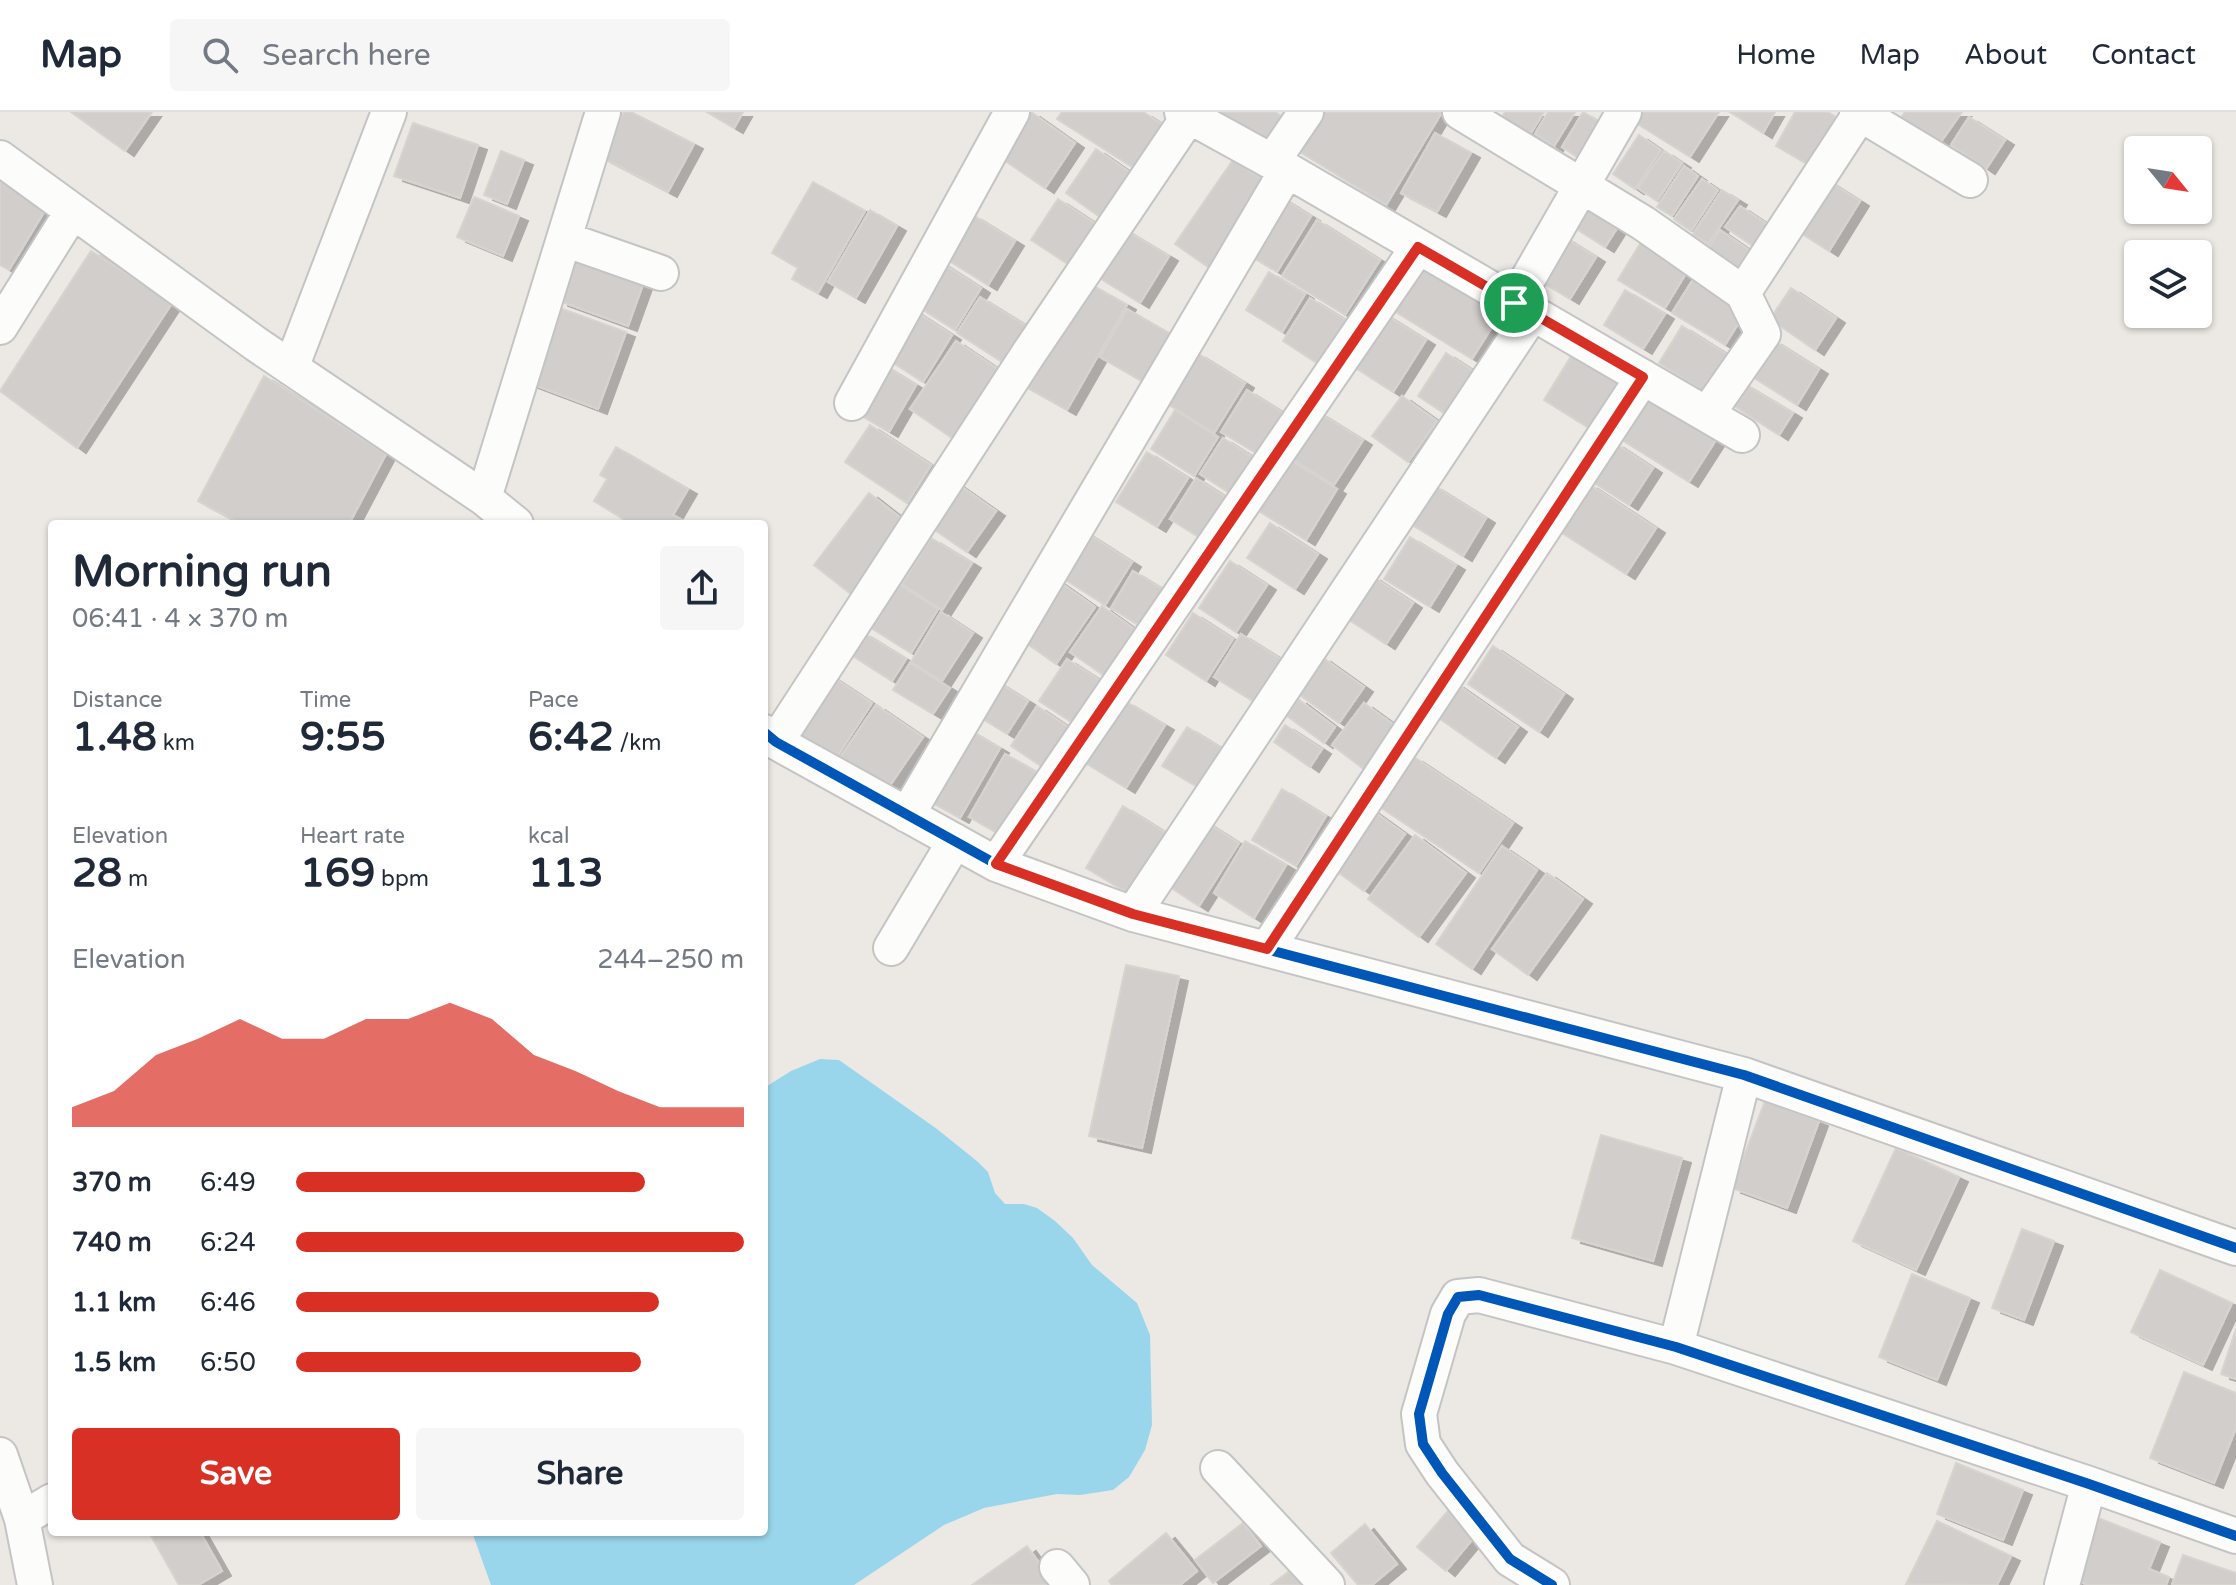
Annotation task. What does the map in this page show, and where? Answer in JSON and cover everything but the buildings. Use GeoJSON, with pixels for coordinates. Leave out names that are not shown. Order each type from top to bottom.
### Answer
{"type":"FeatureCollection","features":[{"type":"Feature","properties":{"kind":"street"},"geometry":{"type":"LineString","coordinates":[[291,368],[389,112]]}},
{"type":"Feature","properties":{"kind":"street"},"geometry":{"type":"LineString","coordinates":[[484,498],[603,112]]}},
{"type":"Feature","properties":{"kind":"street"},"geometry":{"type":"LineString","coordinates":[[852,403],[1012,112]]}},
{"type":"Feature","properties":{"kind":"street"},"geometry":{"type":"LineString","coordinates":[[907,815],[1280,166],[1306,112]]}},
{"type":"Feature","properties":{"kind":"street"},"geometry":{"type":"LineString","coordinates":[[1460,112],[1643,223],[1743,293],[1763,334],[1708,413]]}},
{"type":"Feature","properties":{"kind":"street"},"geometry":{"type":"LineString","coordinates":[[1133,914],[1523,309],[1580,184],[1624,112]]}},
{"type":"Feature","properties":{"kind":"street"},"geometry":{"type":"LineString","coordinates":[[1743,293],[1858,113],[1970,180]]}},
{"type":"Feature","properties":{"kind":"street"},"geometry":{"type":"LineString","coordinates":[[1742,435],[1186,114],[770,737],[996,864],[1133,914],[1744,1075],[2236,1248]]}},
{"type":"Feature","properties":{"kind":"street"},"geometry":{"type":"LineString","coordinates":[[0,158],[291,368],[484,498],[511,520]]}},
{"type":"Feature","properties":{"kind":"street"},"geometry":{"type":"LineString","coordinates":[[0,327],[72,212]]}},
{"type":"Feature","properties":{"kind":"street"},"geometry":{"type":"LineString","coordinates":[[564,239],[661,273]]}},
{"type":"Feature","properties":{"kind":"street"},"geometry":{"type":"LineString","coordinates":[[996,864],[1418,247]]}},
{"type":"Feature","properties":{"kind":"street"},"geometry":{"type":"LineString","coordinates":[[1267,949],[1643,377]]}},
{"type":"Feature","properties":{"kind":"street"},"geometry":{"type":"LineString","coordinates":[[891,948],[955,841]]}},
{"type":"Feature","properties":{"kind":"street"},"geometry":{"type":"LineString","coordinates":[[1676,1347],[1744,1075]]}},
{"type":"Feature","properties":{"kind":"street"},"geometry":{"type":"LineString","coordinates":[[1552,1585],[1510,1559],[1423,1444],[1419,1414],[1448,1314],[1458,1297],[1479,1295],[1676,1347],[2236,1536]]}},
{"type":"Feature","properties":{"kind":"street"},"geometry":{"type":"LineString","coordinates":[[0,1455],[22,1519],[35,1585]]}},
{"type":"Feature","properties":{"kind":"street"},"geometry":{"type":"LineString","coordinates":[[1218,1468],[1327,1585]]}},
{"type":"Feature","properties":{"kind":"street"},"geometry":{"type":"LineString","coordinates":[[2062,1585],[2089,1484]]}},
{"type":"Feature","properties":{"kind":"street"},"geometry":{"type":"LineString","coordinates":[[22,1519],[48,1503]]}},
{"type":"Feature","properties":{"kind":"water"},"geometry":{"type":"Polygon","coordinates":[[[820,1059],[839,1060],[978,1162],[988,1172],[995,1193],[1005,1204],[1037,1208],[1055,1221],[1073,1238],[1092,1265],[1137,1303],[1150,1335],[1152,1425],[1145,1450],[1129,1477],[1113,1490],[1080,1495],[1057,1494],[984,1508],[944,1525],[854,1585],[491,1585],[473,1536],[768,1536],[768,1085],[791,1071],[820,1059]]]}},
{"type":"Feature","properties":{"kind":"cycle path"},"geometry":{"type":"LineString","coordinates":[[768,735],[996,864],[1133,914],[1744,1075],[2236,1248]]}},
{"type":"Feature","properties":{"kind":"cycle path"},"geometry":{"type":"LineString","coordinates":[[1552,1585],[1510,1559],[1423,1444],[1419,1414],[1448,1314],[1458,1297],[1479,1295],[1676,1347],[2236,1536]]}},
{"type":"Feature","properties":{"kind":"route"},"geometry":{"type":"LineString","coordinates":[[1418,247],[1514,303],[1643,377],[1267,949],[1133,914],[996,864],[1418,247]]}}]}
